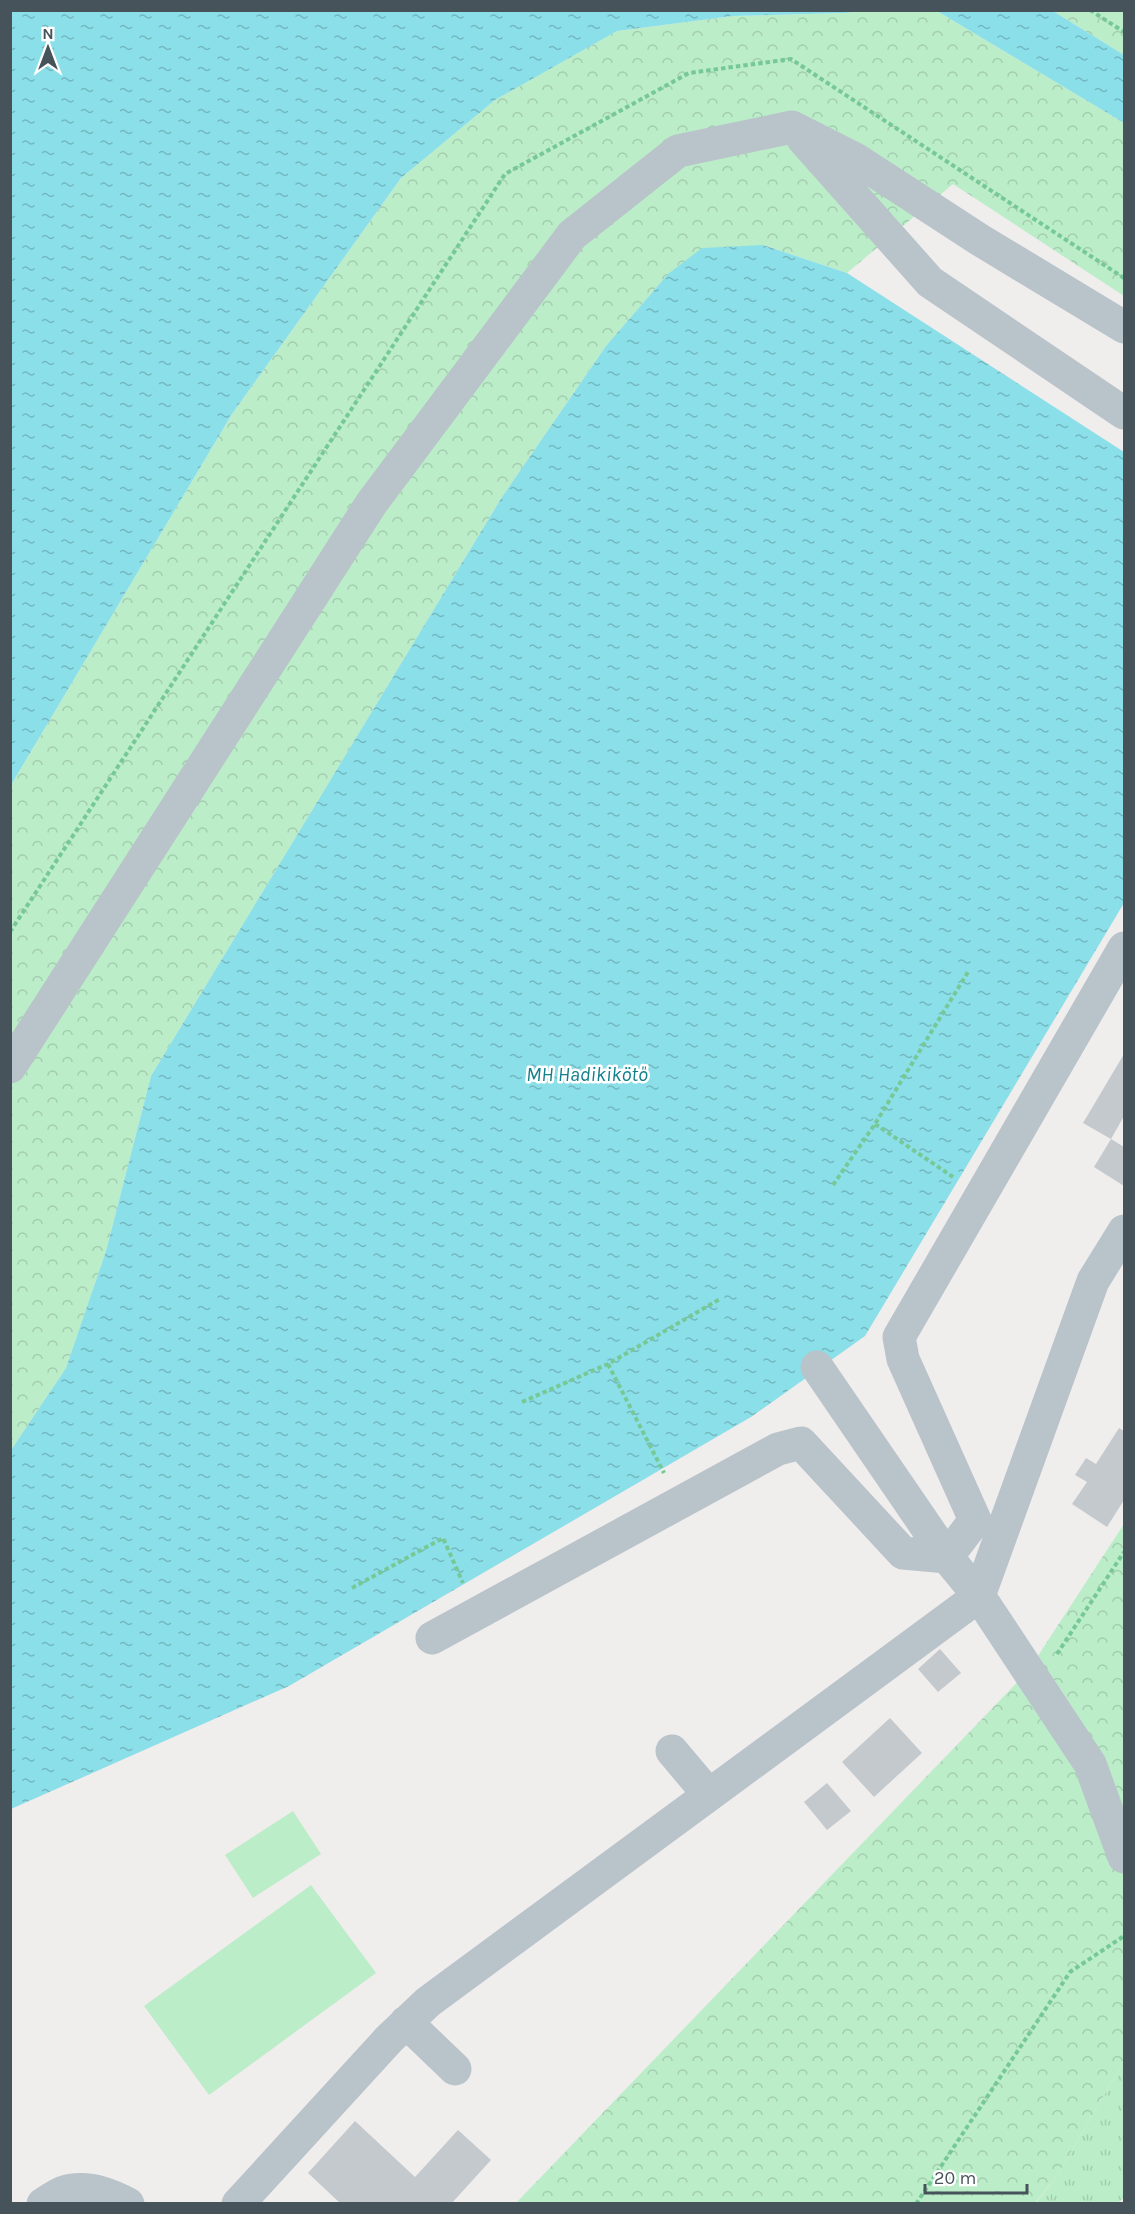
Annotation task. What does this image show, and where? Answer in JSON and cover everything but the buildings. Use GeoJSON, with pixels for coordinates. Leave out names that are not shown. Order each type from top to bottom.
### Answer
{"type":"FeatureCollection","features":[{"type":"Feature","properties":{"kind":"lane"},"geometry":{"type":"LineString","coordinates":[[10,1067],[371,504],[572,235],[678,151],[792,127],[857,160],[980,240],[1125,327]]}},
{"type":"Feature","properties":{"kind":"lane"},"geometry":{"type":"LineString","coordinates":[[792,127],[930,282],[1125,414]]}},
{"type":"Feature","properties":{"kind":"lane"},"geometry":{"type":"LineString","coordinates":[[947,1557],[975,1520],[903,1359],[899,1337],[1125,948]]}},
{"type":"Feature","properties":{"kind":"lane"},"geometry":{"type":"LineString","coordinates":[[238,2204],[388,2039],[428,2002],[978,1596],[1093,1281],[1125,1231]]}},
{"type":"Feature","properties":{"kind":"lane"},"geometry":{"type":"LineString","coordinates":[[817,1367],[947,1557],[978,1596],[1090,1764],[1125,1857]]}},
{"type":"Feature","properties":{"kind":"lane"},"geometry":{"type":"LineString","coordinates":[[432,1638],[778,1449],[801,1443],[903,1553],[947,1557]]}},
{"type":"Feature","properties":{"kind":"lane"},"geometry":{"type":"LineString","coordinates":[[672,1751],[709,1795]]}},
{"type":"Feature","properties":{"kind":"lane"},"geometry":{"type":"LineString","coordinates":[[406,2022],[455,2069]]}},
{"type":"Feature","properties":{"kind":"lane"},"geometry":{"type":"LineString","coordinates":[[43,2204],[65,2191],[90,2190],[112,2195],[128,2204]]}},
{"type":"Feature","properties":{"kind":"path"},"geometry":{"type":"LineString","coordinates":[[1090,10],[1125,32]]}},
{"type":"Feature","properties":{"kind":"path"},"geometry":{"type":"LineString","coordinates":[[833,1185],[875,1124],[968,972]]}},
{"type":"Feature","properties":{"kind":"path"},"geometry":{"type":"LineString","coordinates":[[875,1124],[981,1196]]}},
{"type":"Feature","properties":{"kind":"path"},"geometry":{"type":"LineString","coordinates":[[522,1402],[608,1364],[720,1299]]}},
{"type":"Feature","properties":{"kind":"path"},"geometry":{"type":"LineString","coordinates":[[608,1364],[680,1503]]}},
{"type":"Feature","properties":{"kind":"path"},"geometry":{"type":"LineString","coordinates":[[352,1588],[443,1538],[477,1613]]}},
{"type":"Feature","properties":{"kind":"path"},"geometry":{"type":"LineString","coordinates":[[1037,1685],[1125,1552]]}},
{"type":"Feature","properties":{"kind":"path"},"geometry":{"type":"LineString","coordinates":[[916,2204],[1070,1972],[1125,1936]]}},
{"type":"Feature","properties":{"kind":"green space"},"geometry":{"type":"Polygon","coordinates":[[[861,10],[937,11],[1124,123],[1124,296],[953,184],[847,273],[763,245],[668,274],[606,346],[502,497],[151,1076],[106,1251],[66,1368],[11,1450],[11,785],[232,414],[401,178],[495,100],[617,31],[733,16],[844,13],[861,10]]]}},
{"type":"Feature","properties":{"kind":"green space"},"geometry":{"type":"Polygon","coordinates":[[[1053,11],[1124,11],[1124,55],[1053,11]]]}},
{"type":"Feature","properties":{"kind":"green space"},"geometry":{"type":"Polygon","coordinates":[[[1124,1524],[1124,2061],[1057,2176],[1035,2203],[515,2204],[1028,1671],[1124,1524]]]}},
{"type":"Feature","properties":{"kind":"green space"},"geometry":{"type":"Polygon","coordinates":[[[293,1811],[321,1854],[253,1898],[225,1855],[293,1811]]]}},
{"type":"Feature","properties":{"kind":"green space"},"geometry":{"type":"Polygon","coordinates":[[[311,1885],[376,1973],[209,2095],[144,2006],[311,1885]]]}},
{"type":"Feature","properties":{"kind":"green space"},"geometry":{"type":"Polygon","coordinates":[[[1124,2061],[1124,2198],[1117,2203],[1035,2204],[1057,2176],[1124,2061]]]}},
{"type":"Feature","properties":{"kind":"water"},"geometry":{"type":"Polygon","coordinates":[[[11,10],[861,11],[733,16],[617,31],[495,100],[401,178],[232,414],[11,785],[11,10]]]}},
{"type":"Feature","properties":{"kind":"water"},"geometry":{"type":"Polygon","coordinates":[[[937,11],[1053,11],[1124,55],[1124,123],[937,11]]]}},
{"type":"Feature","properties":{"kind":"water","name":"MH Hadikikötő"},"geometry":{"type":"Polygon","coordinates":[[[763,245],[847,273],[1124,452],[1124,903],[865,1336],[751,1417],[289,1686],[11,1809],[11,1450],[66,1368],[106,1251],[151,1076],[502,497],[606,346],[668,274],[702,248],[763,245]]]}}]}
